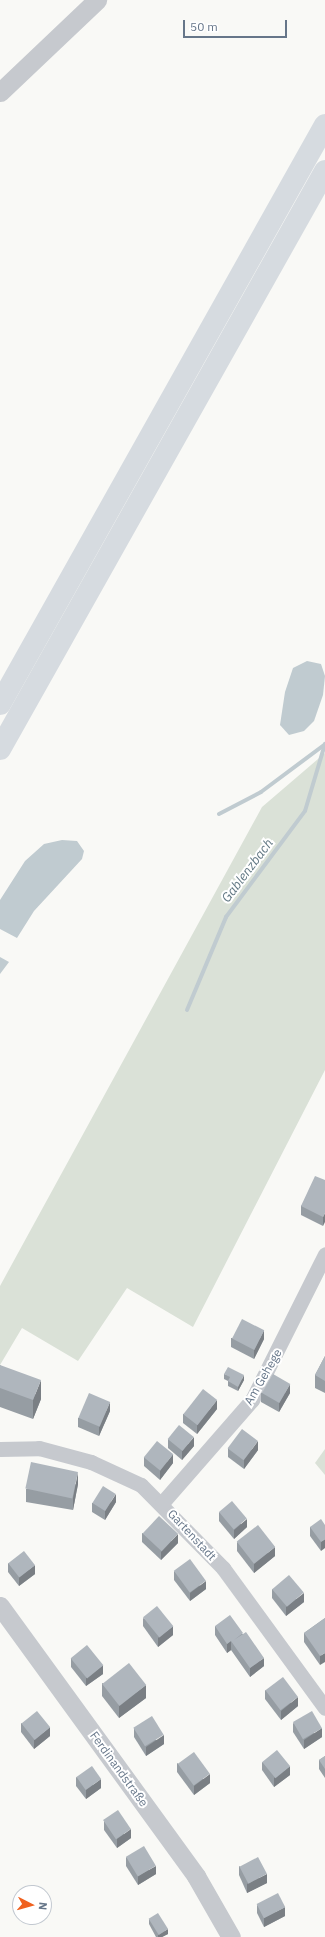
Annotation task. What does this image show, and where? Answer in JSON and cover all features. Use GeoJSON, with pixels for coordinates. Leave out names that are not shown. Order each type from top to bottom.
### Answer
{"type":"FeatureCollection","features":[{"type":"Feature","properties":{"kind":"highway"},"geometry":{"type":"LineString","coordinates":[[0,704],[325,125]]}},
{"type":"Feature","properties":{"kind":"highway"},"geometry":{"type":"LineString","coordinates":[[0,749],[325,171]]}},
{"type":"Feature","properties":{"kind":"street"},"geometry":{"type":"LineString","coordinates":[[0,92],[97,0]]}},
{"type":"Feature","properties":{"kind":"street","name":"Am Gehege"},"geometry":{"type":"LineString","coordinates":[[162,1503],[252,1400],[325,1254]]}},
{"type":"Feature","properties":{"kind":"street","name":"Gartenstadt"},"geometry":{"type":"LineString","coordinates":[[0,1449],[39,1448],[91,1462],[141,1485],[162,1503],[223,1568],[325,1708]]}},
{"type":"Feature","properties":{"kind":"street","name":"Ferdinandstraße"},"geometry":{"type":"LineString","coordinates":[[0,1606],[196,1876],[231,1937]]}},
{"type":"Feature","properties":{"kind":"shaded area"},"geometry":{"type":"Polygon","coordinates":[[[307,661],[321,664],[325,676],[323,695],[314,721],[304,731],[289,735],[280,725],[285,692],[293,668],[307,661]]]}},
{"type":"Feature","properties":{"kind":"shaded area"},"geometry":{"type":"Polygon","coordinates":[[[325,753],[325,1070],[193,1327],[127,1288],[78,1361],[22,1328],[0,1365],[0,1286],[262,807],[325,753]]]}},
{"type":"Feature","properties":{"kind":"shaded area"},"geometry":{"type":"Polygon","coordinates":[[[62,840],[77,841],[84,851],[82,859],[34,911],[17,938],[0,929],[0,900],[25,861],[44,844],[62,840]]]}},
{"type":"Feature","properties":{"kind":"shaded area"},"geometry":{"type":"Polygon","coordinates":[[[0,957],[9,962],[0,974],[0,957]]]}},
{"type":"Feature","properties":{"kind":"shaded area"},"geometry":{"type":"Polygon","coordinates":[[[325,1449],[325,1475],[315,1463],[325,1449]]]}},
{"type":"Feature","properties":{"kind":"building"},"geometry":{"type":"Polygon","coordinates":[[[315,1176],[325,1180],[325,1213],[323,1217],[301,1206],[315,1176]]]}},
{"type":"Feature","properties":{"kind":"building"},"geometry":{"type":"Polygon","coordinates":[[[242,1319],[264,1330],[254,1350],[232,1339],[242,1319]]]}},
{"type":"Feature","properties":{"kind":"building"},"geometry":{"type":"Polygon","coordinates":[[[325,1356],[325,1381],[315,1375],[325,1356]]]}},
{"type":"Feature","properties":{"kind":"building"},"geometry":{"type":"Polygon","coordinates":[[[0,1365],[41,1380],[33,1400],[0,1388],[0,1365]]]}},
{"type":"Feature","properties":{"kind":"building"},"geometry":{"type":"Polygon","coordinates":[[[228,1367],[244,1375],[238,1387],[228,1381],[230,1377],[224,1374],[228,1367]]]}},
{"type":"Feature","properties":{"kind":"building"},"geometry":{"type":"Polygon","coordinates":[[[273,1374],[290,1384],[279,1403],[262,1393],[273,1374]]]}},
{"type":"Feature","properties":{"kind":"building"},"geometry":{"type":"Polygon","coordinates":[[[203,1389],[217,1400],[197,1425],[183,1414],[203,1389]]]}},
{"type":"Feature","properties":{"kind":"building"},"geometry":{"type":"Polygon","coordinates":[[[89,1393],[110,1402],[100,1427],[78,1418],[89,1393]]]}},
{"type":"Feature","properties":{"kind":"building"},"geometry":{"type":"Polygon","coordinates":[[[179,1425],[194,1437],[182,1451],[168,1439],[179,1425]]]}},
{"type":"Feature","properties":{"kind":"building"},"geometry":{"type":"Polygon","coordinates":[[[242,1429],[258,1441],[244,1460],[228,1448],[242,1429]]]}},
{"type":"Feature","properties":{"kind":"building"},"geometry":{"type":"Polygon","coordinates":[[[157,1441],[173,1454],[160,1471],[144,1457],[157,1441]]]}},
{"type":"Feature","properties":{"kind":"building"},"geometry":{"type":"Polygon","coordinates":[[[31,1462],[78,1472],[72,1498],[25,1488],[31,1462]]]}},
{"type":"Feature","properties":{"kind":"building"},"geometry":{"type":"Polygon","coordinates":[[[103,1486],[116,1494],[105,1511],[92,1503],[103,1486]]]}},
{"type":"Feature","properties":{"kind":"building"},"geometry":{"type":"Polygon","coordinates":[[[232,1501],[247,1519],[234,1530],[219,1512],[232,1501]]]}},
{"type":"Feature","properties":{"kind":"building"},"geometry":{"type":"Polygon","coordinates":[[[159,1516],[178,1534],[162,1551],[143,1534],[159,1516]]]}},
{"type":"Feature","properties":{"kind":"building"},"geometry":{"type":"Polygon","coordinates":[[[321,1519],[325,1525],[325,1539],[321,1542],[310,1527],[321,1519]]]}},
{"type":"Feature","properties":{"kind":"building"},"geometry":{"type":"Polygon","coordinates":[[[258,1525],[275,1547],[254,1564],[237,1542],[258,1525]]]}},
{"type":"Feature","properties":{"kind":"building"},"geometry":{"type":"Polygon","coordinates":[[[24,1551],[35,1565],[19,1577],[8,1563],[24,1551]]]}},
{"type":"Feature","properties":{"kind":"building"},"geometry":{"type":"Polygon","coordinates":[[[190,1559],[206,1581],[190,1593],[174,1571],[190,1559]]]}},
{"type":"Feature","properties":{"kind":"building"},"geometry":{"type":"Polygon","coordinates":[[[289,1575],[304,1593],[287,1607],[272,1589],[289,1575]]]}},
{"type":"Feature","properties":{"kind":"building"},"geometry":{"type":"Polygon","coordinates":[[[157,1606],[173,1626],[159,1638],[143,1617],[157,1606]]]}},
{"type":"Feature","properties":{"kind":"building"},"geometry":{"type":"Polygon","coordinates":[[[230,1615],[243,1633],[234,1640],[246,1632],[264,1658],[250,1668],[231,1641],[227,1644],[215,1626],[230,1615]]]}},
{"type":"Feature","properties":{"kind":"building"},"geometry":{"type":"Polygon","coordinates":[[[325,1618],[325,1653],[320,1656],[304,1633],[325,1618]]]}},
{"type":"Feature","properties":{"kind":"building"},"geometry":{"type":"Polygon","coordinates":[[[87,1645],[103,1665],[87,1678],[71,1658],[87,1645]]]}},
{"type":"Feature","properties":{"kind":"building"},"geometry":{"type":"Polygon","coordinates":[[[129,1663],[146,1685],[119,1706],[102,1684],[129,1663]]]}},
{"type":"Feature","properties":{"kind":"building"},"geometry":{"type":"Polygon","coordinates":[[[283,1677],[298,1697],[280,1710],[265,1690],[283,1677]]]}},
{"type":"Feature","properties":{"kind":"building"},"geometry":{"type":"Polygon","coordinates":[[[37,1711],[50,1727],[35,1740],[21,1724],[37,1711]]]}},
{"type":"Feature","properties":{"kind":"building"},"geometry":{"type":"Polygon","coordinates":[[[312,1711],[322,1728],[303,1739],[293,1722],[312,1711]]]}},
{"type":"Feature","properties":{"kind":"building"},"geometry":{"type":"Polygon","coordinates":[[[152,1716],[164,1735],[145,1746],[133,1728],[152,1716]]]}},
{"type":"Feature","properties":{"kind":"building"},"geometry":{"type":"Polygon","coordinates":[[[277,1750],[290,1766],[275,1778],[262,1762],[277,1750]]]}},
{"type":"Feature","properties":{"kind":"building"},"geometry":{"type":"Polygon","coordinates":[[[194,1752],[210,1774],[194,1786],[178,1764],[194,1752]]]}},
{"type":"Feature","properties":{"kind":"building"},"geometry":{"type":"Polygon","coordinates":[[[325,1756],[325,1769],[319,1760],[325,1756]]]}},
{"type":"Feature","properties":{"kind":"building"},"geometry":{"type":"Polygon","coordinates":[[[92,1766],[101,1779],[86,1790],[76,1777],[92,1766]]]}},
{"type":"Feature","properties":{"kind":"building"},"geometry":{"type":"Polygon","coordinates":[[[118,1810],[131,1829],[116,1839],[103,1820],[118,1810]]]}},
{"type":"Feature","properties":{"kind":"building"},"geometry":{"type":"Polygon","coordinates":[[[144,1846],[156,1866],[138,1877],[126,1857],[144,1846]]]}},
{"type":"Feature","properties":{"kind":"building"},"geometry":{"type":"Polygon","coordinates":[[[258,1857],[267,1874],[248,1884],[239,1867],[258,1857]]]}},
{"type":"Feature","properties":{"kind":"building"},"geometry":{"type":"Polygon","coordinates":[[[278,1893],[285,1907],[264,1918],[257,1904],[278,1893]]]}},
{"type":"Feature","properties":{"kind":"building"},"geometry":{"type":"Polygon","coordinates":[[[158,1913],[168,1929],[159,1935],[149,1919],[158,1913]]]}},
{"type":"Feature","properties":{"kind":"waterway","name":"Gablenzbach"},"geometry":{"type":"LineString","coordinates":[[187,1010],[226,917],[305,811],[325,744]]}},
{"type":"Feature","properties":{"kind":"waterway","name":"Gablenzbach"},"geometry":{"type":"LineString","coordinates":[[219,814],[261,792],[324,745]]}}]}
